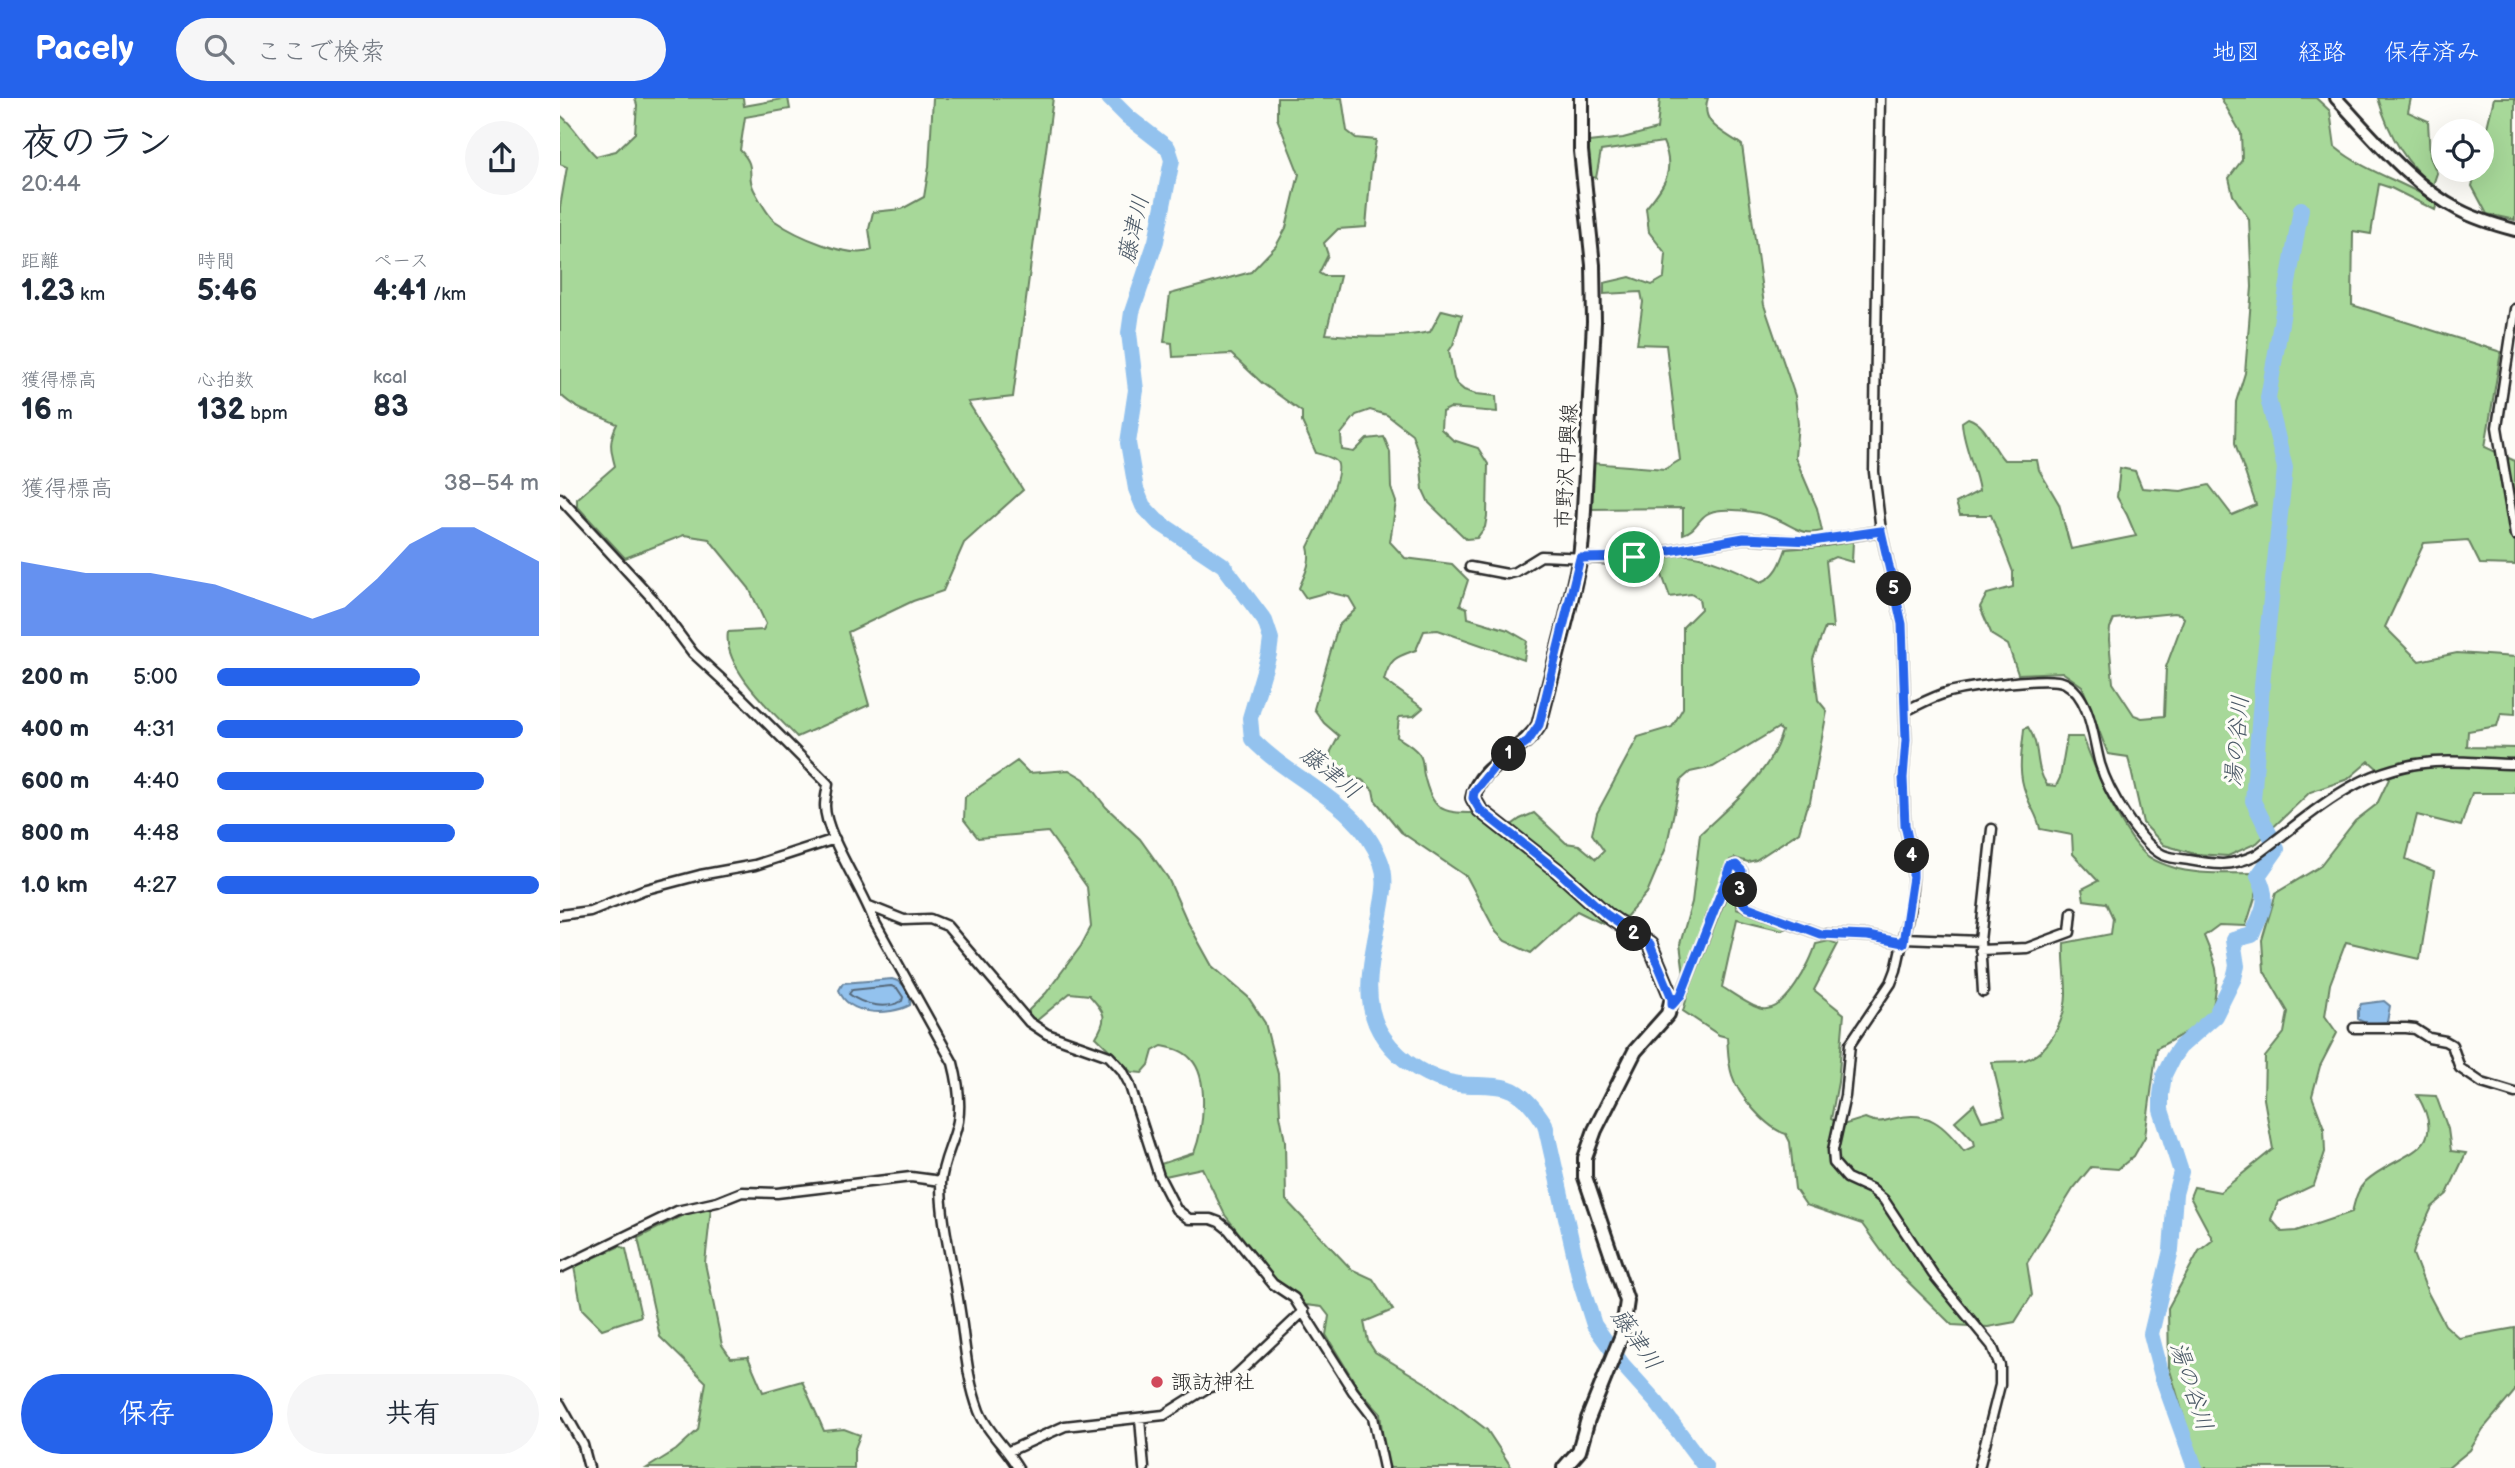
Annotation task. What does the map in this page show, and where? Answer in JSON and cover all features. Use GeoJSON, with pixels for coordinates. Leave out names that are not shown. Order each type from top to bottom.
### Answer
{"type":"FeatureCollection","features":[{"type":"Feature","properties":{"kind":"main road","name":"市野沢中興線"},"geometry":{"type":"LineString","coordinates":[[1581,98],[1581,151],[1593,265],[1594,322],[1580,558],[1539,725],[1528,741],[1498,762],[1478,785],[1473,798],[1480,810],[1558,871],[1607,915],[1650,945],[1672,998],[1672,1005]]}},
{"type":"Feature","properties":{"kind":"main road"},"geometry":{"type":"LineString","coordinates":[[1564,1468],[1579,1451],[1588,1419],[1622,1335],[1628,1301],[1585,1177],[1585,1157],[1595,1130],[1636,1051],[1668,1014],[1672,1005]]}},
{"type":"Feature","properties":{"kind":"street"},"geometry":{"type":"LineString","coordinates":[[1880,98],[1874,472],[1881,531],[1902,624],[1905,825],[1913,861],[1913,877],[1903,940],[1891,983],[1850,1044],[1845,1096],[1833,1150],[1834,1163],[1847,1178],[1871,1189],[1884,1200],[1933,1274],[1992,1346],[2000,1366],[2000,1385],[1979,1468]]}},
{"type":"Feature","properties":{"kind":"street"},"geometry":{"type":"LineString","coordinates":[[2336,98],[2433,193],[2459,211],[2515,230]]}},
{"type":"Feature","properties":{"kind":"street"},"geometry":{"type":"LineString","coordinates":[[2515,309],[2497,427],[2515,536]]}},
{"type":"Feature","properties":{"kind":"street"},"geometry":{"type":"LineString","coordinates":[[560,498],[652,598],[693,653],[828,785],[825,808],[835,839],[874,921],[953,1063],[958,1082],[958,1122],[944,1162],[941,1181],[950,1265],[971,1381],[985,1424],[1009,1451],[1018,1468]]}},
{"type":"Feature","properties":{"kind":"street"},"geometry":{"type":"LineString","coordinates":[[1470,567],[1507,574],[1541,556],[1634,557],[1744,538],[1812,541],[1881,531]]}},
{"type":"Feature","properties":{"kind":"street"},"geometry":{"type":"LineString","coordinates":[[1905,711],[1952,692],[2046,679],[2066,684],[2084,703],[2101,767],[2112,790],[2150,847],[2165,856],[2221,866],[2239,863],[2266,848],[2347,787],[2375,775],[2435,762],[2515,764]]}},
{"type":"Feature","properties":{"kind":"street"},"geometry":{"type":"LineString","coordinates":[[1983,992],[1980,946],[1992,829]]}},
{"type":"Feature","properties":{"kind":"street"},"geometry":{"type":"LineString","coordinates":[[560,915],[590,911],[643,890],[700,875],[755,865],[835,839]]}},
{"type":"Feature","properties":{"kind":"street"},"geometry":{"type":"LineString","coordinates":[[1672,1005],[1681,995],[1728,874],[1731,867],[1736,865],[1742,871],[1739,895],[1748,907],[1820,934],[2027,948],[2070,932],[2072,912]]}},
{"type":"Feature","properties":{"kind":"street"},"geometry":{"type":"LineString","coordinates":[[869,906],[904,920],[930,919],[947,926],[1029,1022],[1047,1034],[1109,1056],[1115,1062],[1129,1083],[1159,1176],[1175,1209],[1189,1219],[1211,1219],[1219,1222],[1229,1230],[1273,1284],[1294,1298],[1353,1391],[1373,1417],[1384,1468]]}},
{"type":"Feature","properties":{"kind":"street"},"geometry":{"type":"LineString","coordinates":[[2354,1028],[2415,1029],[2429,1038],[2445,1041],[2452,1045],[2460,1068],[2482,1083],[2515,1093]]}},
{"type":"Feature","properties":{"kind":"street"},"geometry":{"type":"LineString","coordinates":[[560,1268],[677,1211],[717,1202],[742,1192],[777,1193],[911,1177],[941,1181]]}},
{"type":"Feature","properties":{"kind":"street"},"geometry":{"type":"LineString","coordinates":[[1009,1451],[1065,1426],[1164,1415],[1207,1388],[1233,1378],[1304,1311]]}},
{"type":"Feature","properties":{"kind":"street"},"geometry":{"type":"LineString","coordinates":[[560,1404],[583,1445],[589,1468]]}},
{"type":"Feature","properties":{"kind":"street"},"geometry":{"type":"LineString","coordinates":[[1140,1418],[1143,1468]]}},
{"type":"Feature","properties":{"kind":"green space"},"geometry":{"type":"Polygon","coordinates":[[[635,98],[743,98],[744,106],[788,98],[790,109],[745,117],[740,150],[749,162],[754,190],[769,215],[784,227],[836,249],[862,252],[872,250],[869,229],[873,212],[902,209],[924,197],[929,167],[933,98],[1053,98],[1013,397],[968,402],[1023,490],[964,543],[943,591],[913,601],[848,632],[869,705],[797,737],[763,703],[733,660],[728,646],[728,632],[763,630],[766,624],[749,588],[709,539],[684,535],[625,558],[577,506],[577,499],[615,466],[611,444],[617,424],[580,409],[560,394],[560,207],[567,167],[560,164],[560,115],[596,156],[616,151],[635,133],[635,98]]]}},
{"type":"Feature","properties":{"kind":"green space"},"geometry":{"type":"Polygon","coordinates":[[[1277,98],[1342,98],[1347,131],[1356,138],[1376,140],[1366,227],[1338,229],[1324,243],[1328,255],[1319,273],[1324,276],[1340,276],[1326,334],[1403,336],[1430,332],[1442,310],[1462,315],[1449,351],[1454,379],[1464,390],[1496,396],[1497,412],[1450,408],[1442,412],[1441,429],[1453,440],[1478,448],[1488,464],[1487,516],[1485,527],[1477,538],[1466,539],[1429,503],[1423,490],[1420,457],[1412,434],[1387,415],[1370,410],[1356,415],[1341,434],[1342,450],[1354,452],[1367,439],[1384,437],[1390,452],[1391,488],[1396,502],[1390,542],[1405,558],[1452,564],[1468,580],[1460,605],[1467,608],[1468,618],[1508,630],[1527,641],[1524,660],[1438,630],[1424,631],[1416,650],[1391,663],[1384,680],[1423,708],[1414,716],[1399,717],[1397,737],[1412,746],[1421,756],[1427,787],[1440,807],[1453,812],[1474,813],[1499,834],[1534,813],[1566,843],[1579,845],[1596,859],[1604,851],[1592,834],[1597,813],[1638,737],[1672,727],[1683,708],[1683,627],[1701,609],[1699,599],[1691,594],[1670,597],[1657,561],[1679,555],[1698,557],[1761,582],[1774,573],[1786,549],[1853,541],[1852,562],[1835,557],[1826,561],[1833,628],[1825,628],[1813,659],[1818,700],[1827,711],[1810,802],[1799,832],[1756,860],[1730,860],[1725,872],[1735,879],[1736,908],[1784,924],[1786,928],[1782,930],[1737,919],[1722,987],[1736,996],[1758,1008],[1771,1008],[1796,985],[1816,944],[1829,941],[1838,944],[1814,990],[1844,1014],[1838,1082],[1831,1119],[1843,1125],[1865,1118],[1879,1122],[1916,1116],[1934,1121],[1964,1151],[1975,1146],[1974,1141],[1955,1121],[1974,1104],[1982,1121],[2005,1116],[1992,1062],[2030,1058],[2047,1045],[2054,1035],[2065,1003],[2064,943],[2111,934],[2113,918],[2106,903],[2084,900],[2082,889],[2098,881],[2073,854],[2072,835],[2040,829],[2023,786],[2021,762],[2024,729],[2028,727],[2032,735],[2040,770],[2047,785],[2056,786],[2060,778],[2067,737],[2083,737],[2117,814],[2135,842],[2151,858],[2187,871],[2254,873],[2258,888],[2246,926],[2219,925],[2204,936],[2217,973],[2212,1011],[2187,1032],[2157,1048],[2145,1137],[2134,1156],[2118,1169],[2091,1167],[2073,1189],[2027,1263],[2032,1295],[2015,1322],[1988,1327],[1952,1325],[1894,1268],[1862,1224],[1806,1205],[1795,1189],[1790,1142],[1786,1134],[1770,1125],[1754,1110],[1735,1083],[1728,1056],[1727,1037],[1719,1035],[1683,1011],[1687,997],[1680,944],[1692,902],[1700,834],[1759,775],[1782,731],[1778,728],[1713,767],[1690,772],[1681,780],[1666,848],[1647,893],[1626,917],[1614,913],[1603,924],[1577,911],[1531,953],[1505,941],[1496,932],[1467,877],[1401,832],[1375,800],[1373,790],[1362,780],[1335,774],[1328,765],[1331,751],[1339,736],[1324,723],[1314,709],[1338,626],[1356,609],[1349,597],[1328,592],[1306,598],[1299,588],[1306,573],[1308,547],[1337,478],[1337,462],[1316,453],[1302,422],[1302,412],[1262,383],[1231,354],[1173,357],[1172,343],[1164,342],[1170,294],[1251,272],[1276,246],[1286,228],[1299,174],[1277,118],[1277,98]]]}},
{"type":"Feature","properties":{"kind":"green space"},"geometry":{"type":"Polygon","coordinates":[[[1660,98],[1708,98],[1706,107],[1710,121],[1742,145],[1764,305],[1795,396],[1798,424],[1795,457],[1817,508],[1822,531],[1805,532],[1759,514],[1722,510],[1708,513],[1689,532],[1683,534],[1683,508],[1588,509],[1592,463],[1665,469],[1680,460],[1666,345],[1637,344],[1643,302],[1641,292],[1604,294],[1604,283],[1630,277],[1652,285],[1664,278],[1666,254],[1649,232],[1646,208],[1666,178],[1667,152],[1663,142],[1601,151],[1596,178],[1589,176],[1586,153],[1589,142],[1623,138],[1657,129],[1660,98]]]}},
{"type":"Feature","properties":{"kind":"green space"},"geometry":{"type":"Polygon","coordinates":[[[2221,98],[2316,98],[2330,111],[2335,147],[2359,163],[2437,203],[2435,210],[2379,184],[2371,234],[2353,231],[2352,305],[2501,352],[2485,447],[2515,461],[2515,565],[2480,564],[2468,540],[2424,543],[2385,627],[2419,661],[2457,653],[2515,657],[2515,714],[2501,713],[2497,726],[2468,731],[2467,747],[2515,748],[2515,793],[2472,793],[2461,826],[2417,815],[2406,859],[2434,871],[2420,959],[2346,942],[2330,984],[2325,1016],[2337,1033],[2320,1066],[2312,1096],[2324,1128],[2325,1152],[2314,1185],[2278,1202],[2271,1219],[2282,1232],[2296,1231],[2352,1212],[2358,1192],[2365,1182],[2425,1141],[2429,1129],[2426,1114],[2417,1095],[2436,1096],[2448,1129],[2451,1151],[2466,1153],[2447,1194],[2432,1207],[2413,1254],[2428,1293],[2445,1325],[2459,1338],[2515,1328],[2515,1391],[2483,1429],[2470,1450],[2448,1468],[2199,1468],[2169,1367],[2168,1308],[2199,1251],[2213,1240],[2190,1197],[2194,1187],[2220,1192],[2273,1149],[2264,1099],[2265,1057],[2284,1033],[2288,1012],[2264,971],[2262,940],[2276,893],[2319,867],[2355,821],[2377,804],[2389,779],[2369,761],[2348,779],[2310,792],[2257,843],[2228,856],[2195,854],[2164,845],[2143,823],[2128,757],[2108,754],[2082,686],[2062,672],[2018,674],[2008,645],[1992,635],[1980,607],[1987,594],[2013,587],[2013,572],[1991,515],[1960,515],[1956,503],[1979,491],[1963,431],[1962,422],[1968,418],[1985,431],[2004,460],[2037,460],[2039,470],[2059,504],[2071,549],[2136,536],[2117,497],[2120,468],[2135,471],[2142,488],[2181,491],[2209,485],[2232,515],[2256,505],[2235,443],[2236,402],[2245,373],[2252,287],[2249,219],[2233,195],[2229,178],[2242,160],[2241,133],[2221,98]],[[2180,614],[2114,619],[2109,640],[2113,683],[2134,715],[2142,718],[2164,716],[2166,667],[2184,618],[2180,614]]]}},
{"type":"Feature","properties":{"kind":"green space"},"geometry":{"type":"Polygon","coordinates":[[[2378,98],[2411,98],[2408,112],[2428,121],[2433,185],[2405,157],[2387,123],[2378,98]]]}},
{"type":"Feature","properties":{"kind":"green space"},"geometry":{"type":"Polygon","coordinates":[[[2494,98],[2515,98],[2515,220],[2487,214],[2472,186],[2473,182],[2494,182],[2494,119],[2489,119],[2494,98]]]}},
{"type":"Feature","properties":{"kind":"green space"},"geometry":{"type":"Polygon","coordinates":[[[1017,761],[1029,773],[1069,770],[1084,779],[1106,807],[1140,839],[1168,878],[1187,921],[1212,966],[1248,997],[1265,1023],[1278,1074],[1280,1115],[1285,1141],[1286,1200],[1351,1269],[1373,1279],[1393,1310],[1364,1322],[1368,1341],[1375,1352],[1429,1385],[1487,1430],[1512,1468],[1390,1468],[1385,1458],[1380,1413],[1360,1391],[1326,1335],[1329,1316],[1322,1307],[1306,1305],[1275,1279],[1225,1215],[1202,1168],[1165,1176],[1162,1171],[1161,1164],[1194,1153],[1197,1143],[1202,1118],[1203,1091],[1197,1068],[1191,1059],[1181,1051],[1162,1046],[1153,1051],[1149,1065],[1142,1073],[1132,1072],[1096,1037],[1103,1015],[1089,995],[1070,993],[1035,1022],[1029,1015],[1029,1010],[1046,993],[1081,946],[1091,927],[1087,887],[1048,832],[978,838],[964,820],[965,797],[1017,761]]]}},
{"type":"Feature","properties":{"kind":"green space"},"geometry":{"type":"Polygon","coordinates":[[[703,1205],[711,1208],[705,1263],[722,1345],[731,1358],[748,1357],[763,1392],[802,1381],[824,1431],[844,1429],[860,1435],[854,1451],[854,1468],[647,1468],[676,1450],[698,1430],[706,1382],[660,1337],[638,1238],[703,1205]]]}},
{"type":"Feature","properties":{"kind":"green space"},"geometry":{"type":"Polygon","coordinates":[[[620,1246],[626,1249],[641,1316],[602,1329],[582,1309],[574,1267],[620,1246]]]}},
{"type":"Feature","properties":{"kind":"water"},"geometry":{"type":"Polygon","coordinates":[[[892,979],[906,988],[910,1005],[881,1012],[860,1009],[844,999],[839,990],[843,983],[892,979]]]}},
{"type":"Feature","properties":{"kind":"water"},"geometry":{"type":"Polygon","coordinates":[[[2384,1001],[2390,1006],[2387,1022],[2367,1024],[2358,1019],[2361,1004],[2384,1001]]]}},
{"type":"Feature","properties":{"kind":"waterway","name":"藤津川"},"geometry":{"type":"LineString","coordinates":[[1109,98],[1128,117],[1168,148],[1172,160],[1156,241],[1132,312],[1129,333],[1136,390],[1128,443],[1136,489],[1143,506],[1157,521],[1223,565],[1265,621],[1271,639],[1250,718],[1252,739],[1357,823],[1371,841],[1381,862],[1384,891],[1369,992],[1376,1024],[1384,1038],[1399,1055],[1427,1074],[1448,1082],[1513,1090],[1538,1113],[1545,1124],[1581,1284],[1594,1325],[1706,1468]]}},
{"type":"Feature","properties":{"kind":"waterway","name":"湯の谷川"},"geometry":{"type":"LineString","coordinates":[[2195,1468],[2162,1376],[2151,1334],[2171,1250],[2175,1194],[2181,1172],[2161,1110],[2161,1095],[2164,1075],[2173,1057],[2180,1047],[2215,1016],[2234,978],[2237,966],[2233,940],[2252,935],[2264,906],[2264,893],[2258,876],[2277,849],[2253,801],[2263,674],[2285,468],[2268,398],[2301,209]]}},
{"type":"Feature","properties":{"kind":"place","name":"諏訪神社"},"geometry":{"type":"Point","coordinates":[1157,1382]}},
{"type":"Feature","properties":{"kind":"route"},"geometry":{"type":"LineString","coordinates":[[1881,531],[1902,624],[1906,740],[1903,778],[1905,825],[1913,861],[1910,907],[1903,943],[1850,934],[1820,934],[1748,907],[1739,895],[1742,871],[1741,867],[1736,865],[1731,867],[1728,874],[1681,995],[1672,1005],[1672,998],[1650,945],[1607,915],[1558,871],[1475,804],[1473,798],[1478,785],[1498,762],[1528,741],[1539,725],[1580,558],[1634,557],[1744,538],[1812,541],[1881,531]]}}]}
